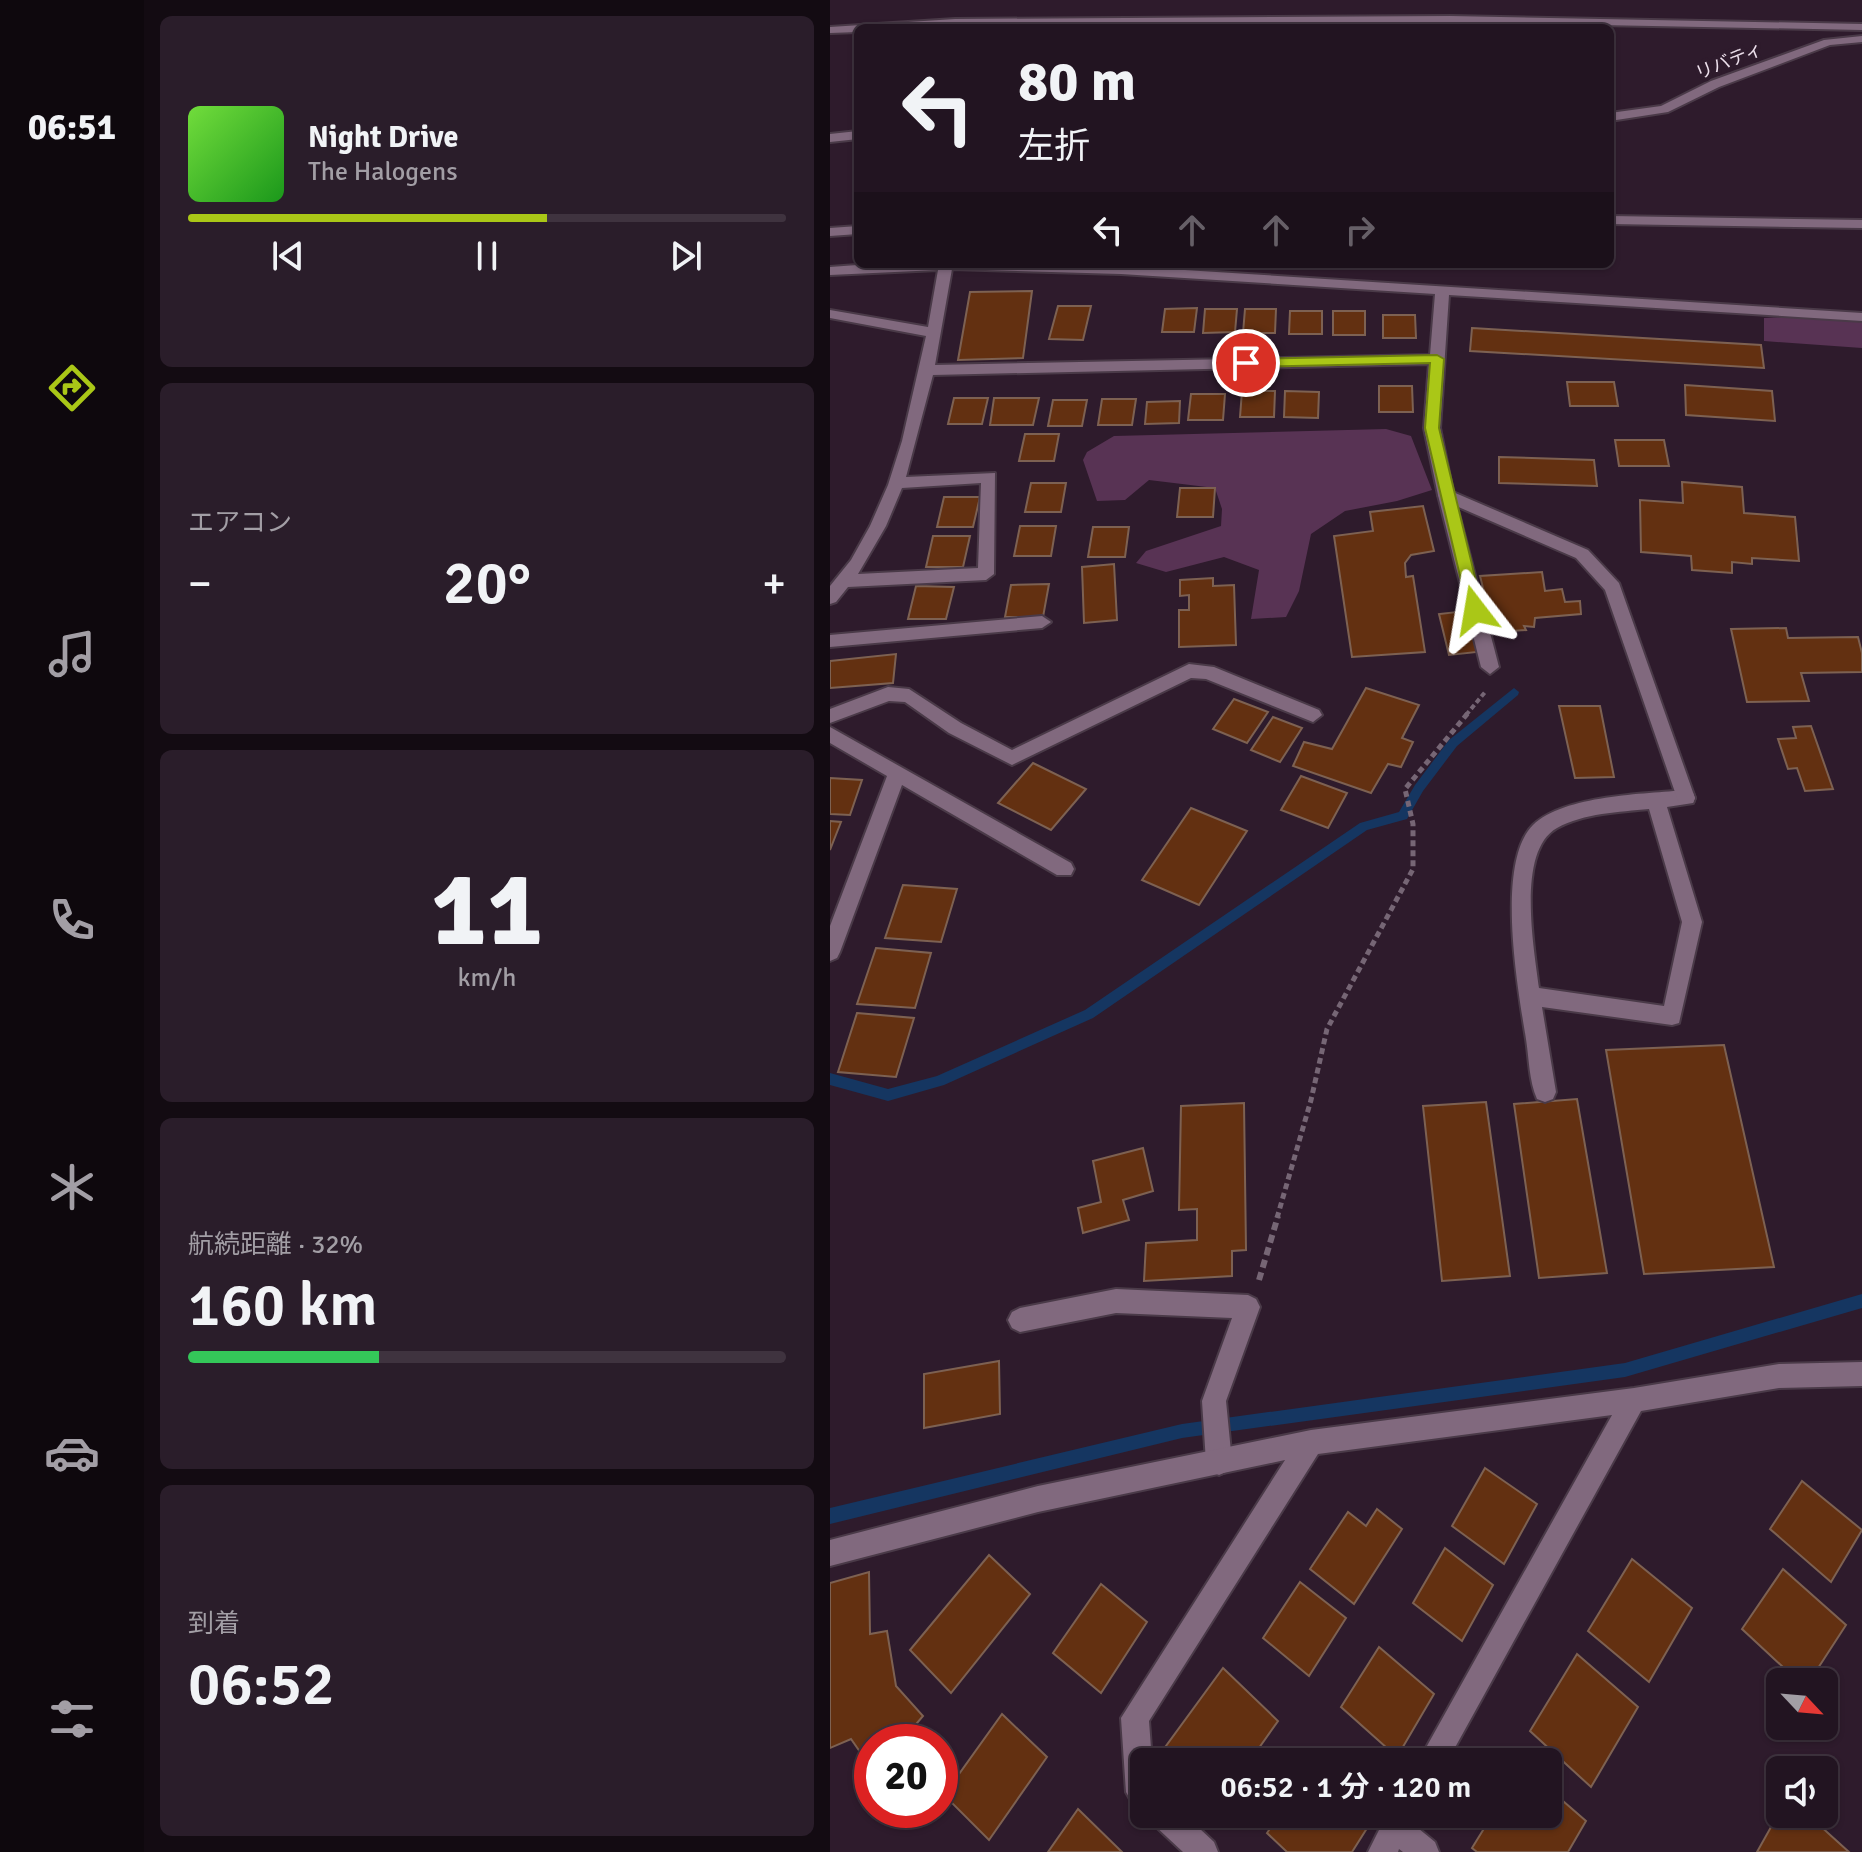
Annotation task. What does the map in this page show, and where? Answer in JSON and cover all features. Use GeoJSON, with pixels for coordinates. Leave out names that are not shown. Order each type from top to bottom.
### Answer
{"type":"FeatureCollection","features":[{"type":"Feature","properties":{"kind":"street"},"geometry":{"type":"LineString","coordinates":[[924,24],[1434,19],[1862,27]]}},
{"type":"Feature","properties":{"kind":"street"},"geometry":{"type":"LineString","coordinates":[[830,30],[854,28]]}},
{"type":"Feature","properties":{"kind":"street","name":"リバティ"},"geometry":{"type":"LineString","coordinates":[[1614,116],[1664,109],[1715,84],[1828,42],[1862,39]]}},
{"type":"Feature","properties":{"kind":"street"},"geometry":{"type":"LineString","coordinates":[[830,138],[854,135]]}},
{"type":"Feature","properties":{"kind":"street"},"geometry":{"type":"LineString","coordinates":[[1614,220],[1862,224]]}},
{"type":"Feature","properties":{"kind":"street"},"geometry":{"type":"LineString","coordinates":[[830,232],[854,230]]}},
{"type":"Feature","properties":{"kind":"street"},"geometry":{"type":"LineString","coordinates":[[830,271],[888,268]]}},
{"type":"Feature","properties":{"kind":"street"},"geometry":{"type":"LineString","coordinates":[[830,598],[846,581],[875,538],[919,416],[945,268]]}},
{"type":"Feature","properties":{"kind":"street"},"geometry":{"type":"LineString","coordinates":[[1046,268],[1147,271],[1862,317]]}},
{"type":"Feature","properties":{"kind":"street"},"geometry":{"type":"LineString","coordinates":[[1442,290],[1432,428],[1490,667]]}},
{"type":"Feature","properties":{"kind":"street"},"geometry":{"type":"LineString","coordinates":[[830,314],[934,333]]}},
{"type":"Feature","properties":{"kind":"street"},"geometry":{"type":"LineString","coordinates":[[926,370],[1437,359]]}},
{"type":"Feature","properties":{"kind":"street"},"geometry":{"type":"LineString","coordinates":[[846,581],[986,574],[989,477],[894,483]]}},
{"type":"Feature","properties":{"kind":"street"},"geometry":{"type":"LineString","coordinates":[[1446,495],[1582,554],[1613,587],[1686,798],[1577,812],[1538,831],[1524,857],[1521,920],[1545,1092]]}},
{"type":"Feature","properties":{"kind":"street"},"geometry":{"type":"LineString","coordinates":[[830,641],[1042,622]]}},
{"type":"Feature","properties":{"kind":"street"},"geometry":{"type":"LineString","coordinates":[[830,716],[888,694],[909,696],[955,728],[1012,758],[1189,671],[1208,672],[1313,715]]}},
{"type":"Feature","properties":{"kind":"street"},"geometry":{"type":"LineString","coordinates":[[830,734],[1064,869]]}},
{"type":"Feature","properties":{"kind":"street"},"geometry":{"type":"LineString","coordinates":[[830,952],[898,772]]}},
{"type":"Feature","properties":{"kind":"street"},"geometry":{"type":"LineString","coordinates":[[1532,996],[1672,1016],[1692,922],[1656,802]]}},
{"type":"Feature","properties":{"kind":"street"},"geometry":{"type":"LineString","coordinates":[[1020,1320],[1116,1301],[1248,1307],[1214,1401],[1219,1462]]}},
{"type":"Feature","properties":{"kind":"street"},"geometry":{"type":"LineString","coordinates":[[830,1553],[1038,1499],[1311,1442],[1634,1400],[1779,1376],[1850,1374],[1862,1360]]}},
{"type":"Feature","properties":{"kind":"street"},"geometry":{"type":"LineString","coordinates":[[1440,1748],[1634,1400]]}},
{"type":"Feature","properties":{"kind":"street"},"geometry":{"type":"LineString","coordinates":[[1137,1748],[1135,1718],[1311,1442]]}},
{"type":"Feature","properties":{"kind":"street"},"geometry":{"type":"LineString","coordinates":[[1178,1828],[1204,1852]]}},
{"type":"Feature","properties":{"kind":"street"},"geometry":{"type":"LineString","coordinates":[[1393,1831],[1425,1852]]}},
{"type":"Feature","properties":{"kind":"path"},"geometry":{"type":"LineString","coordinates":[[1248,1307],[1278,1218],[1327,1029],[1413,869],[1413,824],[1405,789],[1495,681],[1490,667]]}},
{"type":"Feature","properties":{"kind":"shaded area"},"geometry":{"type":"Polygon","coordinates":[[[1836,315],[1862,318],[1862,348],[1764,341],[1764,318],[1836,315]]]}},
{"type":"Feature","properties":{"kind":"shaded area"},"geometry":{"type":"Polygon","coordinates":[[[1386,429],[1411,436],[1432,490],[1397,501],[1345,511],[1311,534],[1299,591],[1286,617],[1251,619],[1259,570],[1224,557],[1166,572],[1136,563],[1146,551],[1221,526],[1222,509],[1215,488],[1149,480],[1125,500],[1097,501],[1083,460],[1087,452],[1114,436],[1386,429]]]}},
{"type":"Feature","properties":{"kind":"building"},"geometry":{"type":"Polygon","coordinates":[[[1032,291],[1023,358],[958,360],[970,292],[1032,291]]]}},
{"type":"Feature","properties":{"kind":"building"},"geometry":{"type":"Polygon","coordinates":[[[1058,306],[1091,306],[1083,340],[1049,339],[1058,306]]]}},
{"type":"Feature","properties":{"kind":"building"},"geometry":{"type":"Polygon","coordinates":[[[1197,308],[1194,332],[1162,332],[1165,309],[1197,308]]]}},
{"type":"Feature","properties":{"kind":"building"},"geometry":{"type":"Polygon","coordinates":[[[1205,309],[1237,309],[1235,332],[1203,333],[1205,309]]]}},
{"type":"Feature","properties":{"kind":"building"},"geometry":{"type":"Polygon","coordinates":[[[1245,309],[1276,309],[1275,333],[1243,333],[1245,309]]]}},
{"type":"Feature","properties":{"kind":"building"},"geometry":{"type":"Polygon","coordinates":[[[1290,311],[1322,311],[1322,334],[1289,334],[1290,311]]]}},
{"type":"Feature","properties":{"kind":"building"},"geometry":{"type":"Polygon","coordinates":[[[1333,311],[1365,311],[1365,335],[1333,335],[1333,311]]]}},
{"type":"Feature","properties":{"kind":"building"},"geometry":{"type":"Polygon","coordinates":[[[1383,315],[1415,315],[1416,338],[1383,338],[1383,315]]]}},
{"type":"Feature","properties":{"kind":"building"},"geometry":{"type":"Polygon","coordinates":[[[1472,328],[1761,345],[1764,368],[1470,351],[1472,328]]]}},
{"type":"Feature","properties":{"kind":"building"},"geometry":{"type":"Polygon","coordinates":[[[1567,382],[1614,382],[1618,406],[1570,406],[1567,382]]]}},
{"type":"Feature","properties":{"kind":"building"},"geometry":{"type":"Polygon","coordinates":[[[1685,385],[1772,391],[1775,421],[1686,415],[1685,385]]]}},
{"type":"Feature","properties":{"kind":"building"},"geometry":{"type":"Polygon","coordinates":[[[1379,386],[1412,386],[1413,412],[1379,412],[1379,386]]]}},
{"type":"Feature","properties":{"kind":"building"},"geometry":{"type":"Polygon","coordinates":[[[1242,391],[1275,391],[1274,417],[1240,417],[1242,391]]]}},
{"type":"Feature","properties":{"kind":"building"},"geometry":{"type":"Polygon","coordinates":[[[1285,391],[1319,392],[1318,418],[1284,417],[1285,391]]]}},
{"type":"Feature","properties":{"kind":"building"},"geometry":{"type":"Polygon","coordinates":[[[1191,394],[1225,394],[1223,420],[1188,420],[1191,394]]]}},
{"type":"Feature","properties":{"kind":"building"},"geometry":{"type":"Polygon","coordinates":[[[954,398],[988,398],[982,424],[948,424],[954,398]]]}},
{"type":"Feature","properties":{"kind":"building"},"geometry":{"type":"Polygon","coordinates":[[[994,398],[1039,398],[1033,425],[990,425],[994,398]]]}},
{"type":"Feature","properties":{"kind":"building"},"geometry":{"type":"Polygon","coordinates":[[[1102,399],[1136,399],[1132,425],[1098,425],[1102,399]]]}},
{"type":"Feature","properties":{"kind":"building"},"geometry":{"type":"Polygon","coordinates":[[[1053,400],[1087,400],[1082,426],[1048,426],[1053,400]]]}},
{"type":"Feature","properties":{"kind":"building"},"geometry":{"type":"Polygon","coordinates":[[[1180,401],[1179,423],[1145,424],[1147,402],[1180,401]]]}},
{"type":"Feature","properties":{"kind":"building"},"geometry":{"type":"Polygon","coordinates":[[[1025,434],[1059,434],[1054,461],[1019,461],[1025,434]]]}},
{"type":"Feature","properties":{"kind":"building"},"geometry":{"type":"Polygon","coordinates":[[[1615,440],[1664,440],[1669,466],[1619,466],[1615,440]]]}},
{"type":"Feature","properties":{"kind":"building"},"geometry":{"type":"Polygon","coordinates":[[[1499,457],[1594,460],[1597,486],[1499,483],[1499,457]]]}},
{"type":"Feature","properties":{"kind":"building"},"geometry":{"type":"Polygon","coordinates":[[[1682,482],[1742,487],[1744,513],[1795,517],[1799,561],[1752,558],[1752,564],[1732,562],[1732,573],[1692,570],[1691,556],[1641,552],[1640,500],[1683,503],[1682,482]]]}},
{"type":"Feature","properties":{"kind":"building"},"geometry":{"type":"Polygon","coordinates":[[[1031,483],[1066,483],[1061,512],[1025,512],[1031,483]]]}},
{"type":"Feature","properties":{"kind":"building"},"geometry":{"type":"Polygon","coordinates":[[[1180,488],[1215,488],[1213,517],[1177,517],[1180,488]]]}},
{"type":"Feature","properties":{"kind":"building"},"geometry":{"type":"Polygon","coordinates":[[[944,497],[980,497],[973,527],[937,527],[944,497]]]}},
{"type":"Feature","properties":{"kind":"building"},"geometry":{"type":"Polygon","coordinates":[[[1423,506],[1434,551],[1411,555],[1405,563],[1406,577],[1413,576],[1425,652],[1352,657],[1334,536],[1373,531],[1370,512],[1423,506]]]}},
{"type":"Feature","properties":{"kind":"building"},"geometry":{"type":"Polygon","coordinates":[[[1020,526],[1056,526],[1051,556],[1014,556],[1020,526]]]}},
{"type":"Feature","properties":{"kind":"building"},"geometry":{"type":"Polygon","coordinates":[[[1093,527],[1129,527],[1125,557],[1088,557],[1093,527]]]}},
{"type":"Feature","properties":{"kind":"building"},"geometry":{"type":"Polygon","coordinates":[[[933,536],[970,536],[963,567],[926,567],[933,536]]]}},
{"type":"Feature","properties":{"kind":"building"},"geometry":{"type":"Polygon","coordinates":[[[1114,564],[1117,620],[1084,623],[1082,567],[1114,564]]]}},
{"type":"Feature","properties":{"kind":"building"},"geometry":{"type":"Polygon","coordinates":[[[1542,572],[1545,591],[1562,589],[1565,602],[1580,601],[1581,614],[1535,618],[1534,627],[1524,626],[1526,630],[1494,632],[1480,576],[1542,572]]]}},
{"type":"Feature","properties":{"kind":"building"},"geometry":{"type":"Polygon","coordinates":[[[1213,578],[1213,586],[1234,585],[1236,645],[1179,647],[1179,610],[1189,610],[1189,595],[1180,596],[1180,580],[1213,578]]]}},
{"type":"Feature","properties":{"kind":"building"},"geometry":{"type":"Polygon","coordinates":[[[1049,584],[1043,617],[1005,617],[1011,585],[1049,584]]]}},
{"type":"Feature","properties":{"kind":"building"},"geometry":{"type":"Polygon","coordinates":[[[916,586],[954,587],[946,619],[908,619],[916,586]]]}},
{"type":"Feature","properties":{"kind":"building"},"geometry":{"type":"Polygon","coordinates":[[[1466,611],[1477,652],[1449,655],[1439,614],[1466,611]]]}},
{"type":"Feature","properties":{"kind":"building"},"geometry":{"type":"Polygon","coordinates":[[[1786,628],[1788,638],[1858,637],[1862,672],[1801,673],[1809,701],[1747,702],[1731,629],[1786,628]]]}},
{"type":"Feature","properties":{"kind":"building"},"geometry":{"type":"Polygon","coordinates":[[[896,654],[893,683],[830,688],[830,661],[896,654]]]}},
{"type":"Feature","properties":{"kind":"building"},"geometry":{"type":"Polygon","coordinates":[[[1366,688],[1419,705],[1402,738],[1413,742],[1401,767],[1388,764],[1371,793],[1293,766],[1304,742],[1332,749],[1366,688]]]}},
{"type":"Feature","properties":{"kind":"building"},"geometry":{"type":"Polygon","coordinates":[[[1234,699],[1268,712],[1247,743],[1213,729],[1234,699]]]}},
{"type":"Feature","properties":{"kind":"building"},"geometry":{"type":"Polygon","coordinates":[[[1559,706],[1600,706],[1614,777],[1575,778],[1559,706]]]}},
{"type":"Feature","properties":{"kind":"building"},"geometry":{"type":"Polygon","coordinates":[[[1273,717],[1302,728],[1280,762],[1251,750],[1273,717]]]}},
{"type":"Feature","properties":{"kind":"building"},"geometry":{"type":"Polygon","coordinates":[[[1811,726],[1833,789],[1805,791],[1797,768],[1788,769],[1778,739],[1796,738],[1793,727],[1811,726]]]}},
{"type":"Feature","properties":{"kind":"building"},"geometry":{"type":"Polygon","coordinates":[[[1033,763],[1086,789],[1051,830],[998,803],[1033,763]]]}},
{"type":"Feature","properties":{"kind":"building"},"geometry":{"type":"Polygon","coordinates":[[[1301,776],[1347,793],[1328,828],[1281,810],[1301,776]]]}},
{"type":"Feature","properties":{"kind":"building"},"geometry":{"type":"Polygon","coordinates":[[[830,778],[862,780],[850,815],[830,814],[830,778]]]}},
{"type":"Feature","properties":{"kind":"building"},"geometry":{"type":"Polygon","coordinates":[[[1191,808],[1247,831],[1199,905],[1142,880],[1191,808]]]}},
{"type":"Feature","properties":{"kind":"building"},"geometry":{"type":"Polygon","coordinates":[[[830,821],[841,822],[830,850],[830,821]]]}},
{"type":"Feature","properties":{"kind":"building"},"geometry":{"type":"Polygon","coordinates":[[[903,885],[957,889],[941,942],[885,938],[903,885]]]}},
{"type":"Feature","properties":{"kind":"building"},"geometry":{"type":"Polygon","coordinates":[[[876,948],[931,953],[915,1008],[857,1004],[876,948]]]}},
{"type":"Feature","properties":{"kind":"building"},"geometry":{"type":"Polygon","coordinates":[[[857,1013],[914,1018],[896,1077],[838,1072],[857,1013]]]}},
{"type":"Feature","properties":{"kind":"building"},"geometry":{"type":"Polygon","coordinates":[[[1724,1045],[1774,1267],[1644,1274],[1606,1050],[1724,1045]]]}},
{"type":"Feature","properties":{"kind":"building"},"geometry":{"type":"Polygon","coordinates":[[[1577,1099],[1607,1273],[1539,1278],[1514,1104],[1577,1099]]]}},
{"type":"Feature","properties":{"kind":"building"},"geometry":{"type":"Polygon","coordinates":[[[1486,1102],[1510,1276],[1442,1281],[1423,1106],[1486,1102]]]}},
{"type":"Feature","properties":{"kind":"building"},"geometry":{"type":"Polygon","coordinates":[[[1244,1103],[1246,1250],[1232,1251],[1232,1276],[1144,1281],[1146,1243],[1197,1240],[1197,1209],[1179,1210],[1181,1106],[1244,1103]]]}},
{"type":"Feature","properties":{"kind":"building"},"geometry":{"type":"Polygon","coordinates":[[[1143,1148],[1153,1191],[1123,1200],[1129,1220],[1083,1233],[1078,1208],[1101,1202],[1093,1161],[1143,1148]]]}},
{"type":"Feature","properties":{"kind":"building"},"geometry":{"type":"Polygon","coordinates":[[[999,1361],[1000,1414],[924,1428],[924,1374],[999,1361]]]}},
{"type":"Feature","properties":{"kind":"building"},"geometry":{"type":"Polygon","coordinates":[[[1485,1468],[1537,1504],[1504,1564],[1452,1526],[1485,1468]]]}},
{"type":"Feature","properties":{"kind":"building"},"geometry":{"type":"Polygon","coordinates":[[[1802,1481],[1862,1530],[1831,1582],[1770,1529],[1802,1481]]]}},
{"type":"Feature","properties":{"kind":"building"},"geometry":{"type":"Polygon","coordinates":[[[1377,1509],[1402,1529],[1354,1604],[1310,1569],[1348,1512],[1366,1526],[1377,1509]]]}},
{"type":"Feature","properties":{"kind":"building"},"geometry":{"type":"Polygon","coordinates":[[[1445,1548],[1493,1585],[1462,1641],[1413,1603],[1445,1548]]]}},
{"type":"Feature","properties":{"kind":"building"},"geometry":{"type":"Polygon","coordinates":[[[989,1555],[1030,1594],[951,1693],[910,1650],[989,1555]]]}},
{"type":"Feature","properties":{"kind":"building"},"geometry":{"type":"Polygon","coordinates":[[[1632,1559],[1692,1608],[1649,1682],[1588,1631],[1632,1559]]]}},
{"type":"Feature","properties":{"kind":"building"},"geometry":{"type":"Polygon","coordinates":[[[1783,1569],[1846,1625],[1818,1668],[1784,1668],[1742,1629],[1783,1569]]]}},
{"type":"Feature","properties":{"kind":"building"},"geometry":{"type":"Polygon","coordinates":[[[869,1572],[870,1634],[887,1631],[896,1686],[923,1716],[916,1724],[854,1724],[854,1743],[851,1739],[830,1748],[830,1583],[869,1572]]]}},
{"type":"Feature","properties":{"kind":"building"},"geometry":{"type":"Polygon","coordinates":[[[1300,1582],[1346,1618],[1309,1676],[1263,1638],[1300,1582]]]}},
{"type":"Feature","properties":{"kind":"building"},"geometry":{"type":"Polygon","coordinates":[[[1101,1584],[1147,1622],[1101,1693],[1053,1653],[1101,1584]]]}},
{"type":"Feature","properties":{"kind":"building"},"geometry":{"type":"Polygon","coordinates":[[[1379,1647],[1434,1694],[1402,1748],[1387,1748],[1341,1707],[1379,1647]]]}},
{"type":"Feature","properties":{"kind":"building"},"geometry":{"type":"Polygon","coordinates":[[[1577,1654],[1638,1707],[1591,1787],[1562,1760],[1562,1748],[1549,1748],[1530,1731],[1577,1654]]]}},
{"type":"Feature","properties":{"kind":"building"},"geometry":{"type":"Polygon","coordinates":[[[1223,1668],[1278,1721],[1259,1748],[1166,1746],[1223,1668]]]}},
{"type":"Feature","properties":{"kind":"building"},"geometry":{"type":"Polygon","coordinates":[[[1002,1714],[1047,1757],[989,1840],[958,1809],[958,1775],[1002,1714]]]}},
{"type":"Feature","properties":{"kind":"building"},"geometry":{"type":"Polygon","coordinates":[[[1562,1800],[1586,1821],[1568,1852],[1477,1852],[1472,1848],[1484,1828],[1562,1828],[1562,1800]]]}},
{"type":"Feature","properties":{"kind":"building"},"geometry":{"type":"Polygon","coordinates":[[[1078,1809],[1122,1852],[1048,1852],[1078,1809]]]}},
{"type":"Feature","properties":{"kind":"building"},"geometry":{"type":"Polygon","coordinates":[[[1270,1828],[1367,1828],[1352,1852],[1287,1852],[1267,1833],[1270,1828]]]}},
{"type":"Feature","properties":{"kind":"building"},"geometry":{"type":"Polygon","coordinates":[[[1770,1828],[1822,1828],[1849,1852],[1757,1852],[1770,1828]]]}},
{"type":"Feature","properties":{"kind":"waterway"},"geometry":{"type":"LineString","coordinates":[[830,1079],[888,1095],[939,1081],[1089,1014],[1364,826],[1403,816],[1419,788],[1453,743],[1514,692]]}},
{"type":"Feature","properties":{"kind":"waterway"},"geometry":{"type":"LineString","coordinates":[[830,1516],[1182,1431],[1625,1370],[1862,1301]]}},
{"type":"Feature","properties":{"kind":"route"},"geometry":{"type":"LineString","coordinates":[[1246,363],[1437,359],[1432,428],[1475,610]]}}]}
